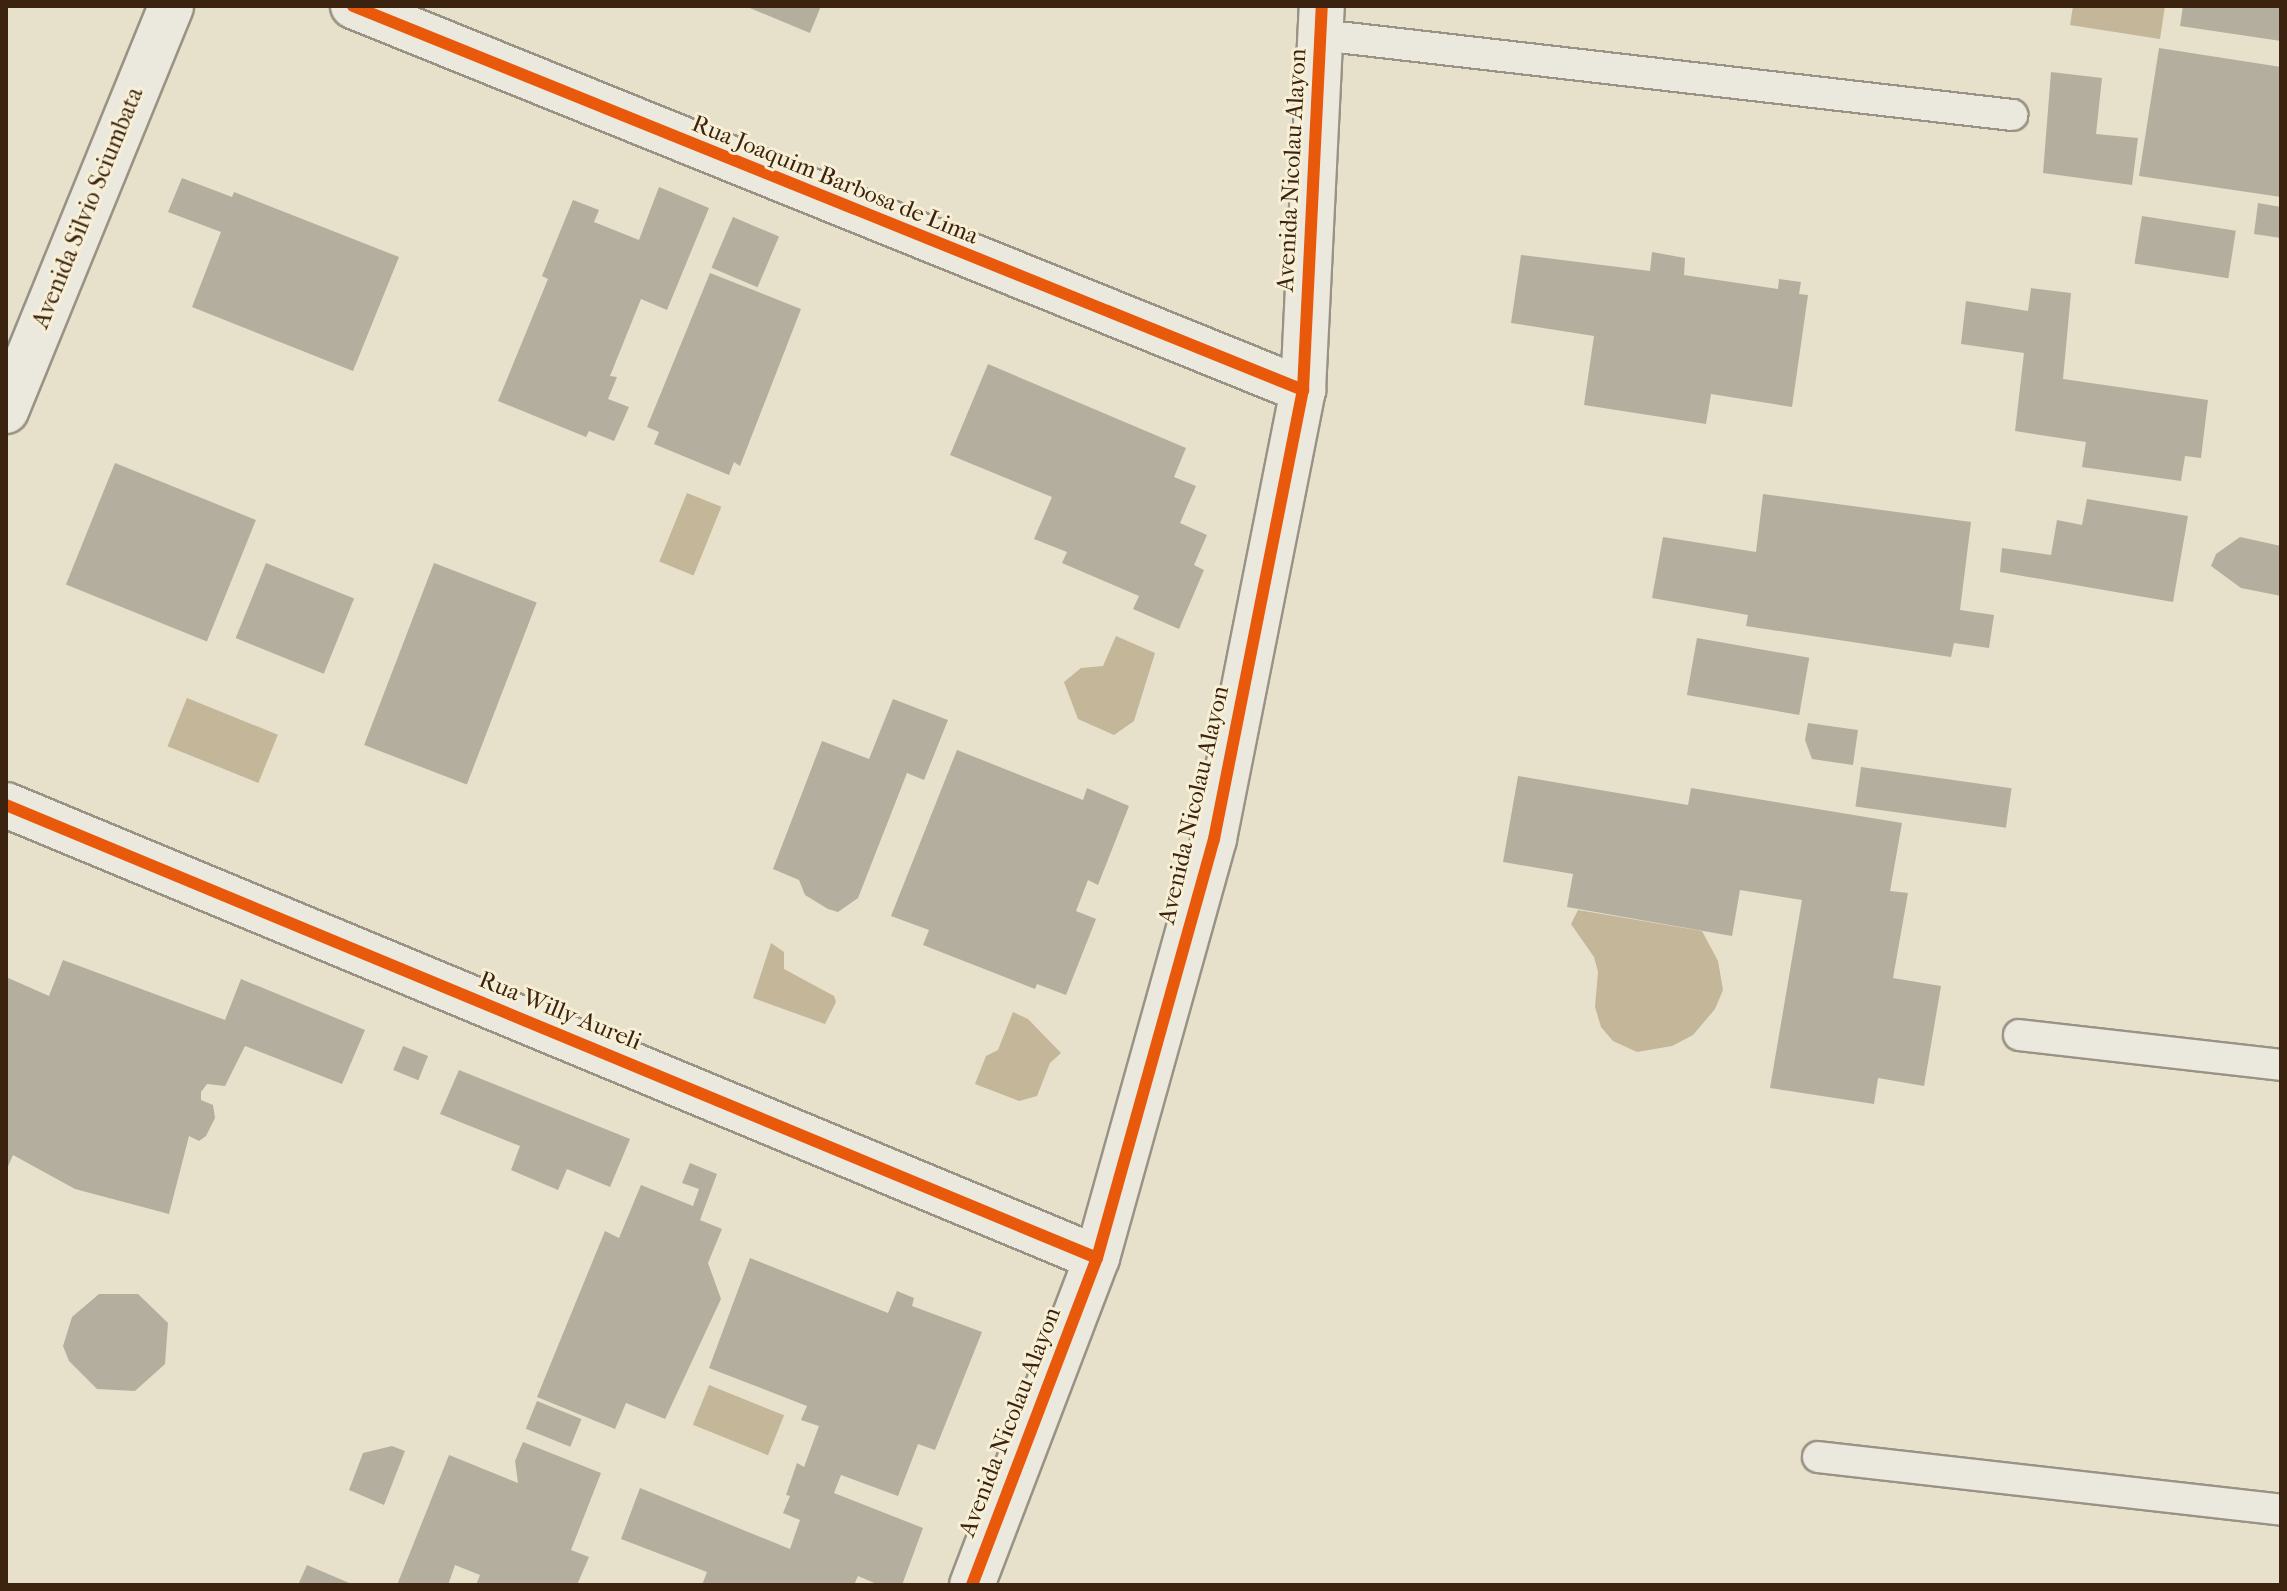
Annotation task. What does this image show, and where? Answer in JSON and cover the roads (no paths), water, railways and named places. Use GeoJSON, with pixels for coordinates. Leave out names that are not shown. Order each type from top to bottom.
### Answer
{"type":"FeatureCollection","features":[{"type":"Feature","properties":{"kind":"street","name":"Avenida Silvio Sciumbata"},"geometry":{"type":"LineString","coordinates":[[6,411],[171,6]]}},
{"type":"Feature","properties":{"kind":"street","name":"Rua Joaquim Barbosa de Lima"},"geometry":{"type":"LineString","coordinates":[[353,6],[1303,390]]}},
{"type":"Feature","properties":{"kind":"street","name":"Avenida Nicolau Alayon"},"geometry":{"type":"LineString","coordinates":[[972,1585],[1097,1258],[1214,839],[1303,390],[1322,21]]}},
{"type":"Feature","properties":{"kind":"street","name":"Rua Willy Aureli"},"geometry":{"type":"LineString","coordinates":[[6,805],[1097,1258]]}},
{"type":"Feature","properties":{"kind":"lane"},"geometry":{"type":"LineString","coordinates":[[1322,21],[2012,115]]}},
{"type":"Feature","properties":{"kind":"lane"},"geometry":{"type":"LineString","coordinates":[[2019,1035],[2281,1065]]}},
{"type":"Feature","properties":{"kind":"lane"},"geometry":{"type":"LineString","coordinates":[[1818,1457],[2281,1510]]}}]}
